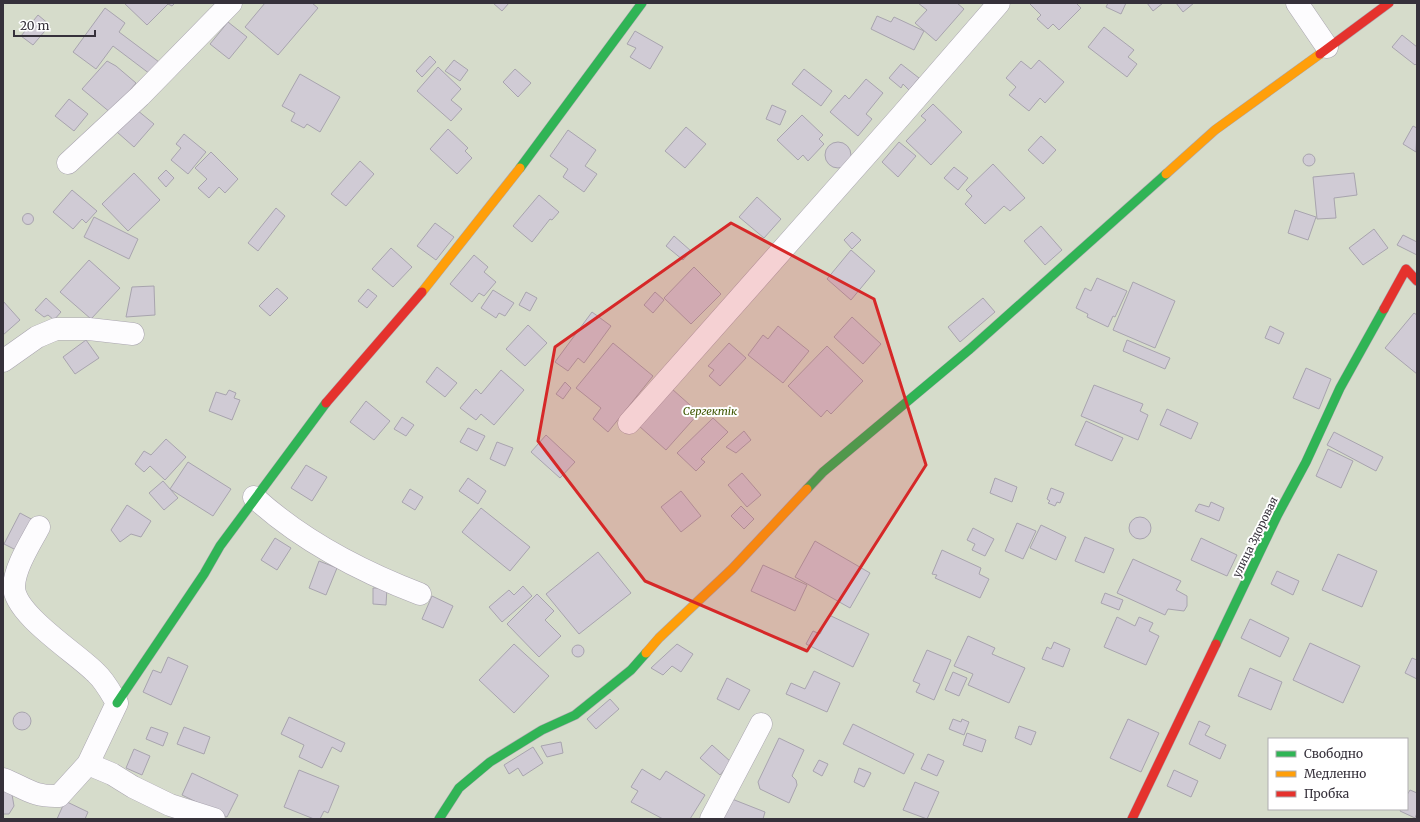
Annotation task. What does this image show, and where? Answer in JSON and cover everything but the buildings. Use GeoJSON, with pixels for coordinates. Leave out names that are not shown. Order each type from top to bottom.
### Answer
{"type":"FeatureCollection","features":[{"type":"Feature","properties":{"kind":"street"},"geometry":{"type":"LineString","coordinates":[[68,163],[140,96],[231,3]]}},
{"type":"Feature","properties":{"kind":"street"},"geometry":{"type":"LineString","coordinates":[[3,779],[30,793],[45,797],[59,796],[88,764],[117,703],[254,497],[317,413],[407,310],[498,198],[642,3]]}},
{"type":"Feature","properties":{"kind":"street"},"geometry":{"type":"LineString","coordinates":[[629,423],[999,3]]}},
{"type":"Feature","properties":{"kind":"street"},"geometry":{"type":"LineString","coordinates":[[1297,3],[1327,47]]}},
{"type":"Feature","properties":{"kind":"street"},"geometry":{"type":"LineString","coordinates":[[439,819],[459,788],[490,762],[542,730],[575,715],[631,670],[659,638],[732,569],[823,472],[970,349],[1215,130],[1389,3]]}},
{"type":"Feature","properties":{"kind":"street","name":"улица Здоровая"},"geometry":{"type":"LineString","coordinates":[[1132,819],[1277,516],[1306,462],[1340,388],[1406,269],[1417,282]]}},
{"type":"Feature","properties":{"kind":"street"},"geometry":{"type":"LineString","coordinates":[[3,361],[38,337],[56,328],[89,329],[133,334]]}},
{"type":"Feature","properties":{"kind":"street"},"geometry":{"type":"LineString","coordinates":[[254,497],[294,528],[357,568],[420,594]]}},
{"type":"Feature","properties":{"kind":"street"},"geometry":{"type":"LineString","coordinates":[[38,527],[21,561],[14,587],[22,607],[53,638],[97,673],[117,703]]}},
{"type":"Feature","properties":{"kind":"street"},"geometry":{"type":"LineString","coordinates":[[711,819],[761,724]]}},
{"type":"Feature","properties":{"kind":"street"},"geometry":{"type":"LineString","coordinates":[[88,764],[112,774],[133,787],[170,805],[214,819]]}},
{"type":"Feature","properties":{"kind":"highlighted area"},"geometry":{"type":"Polygon","coordinates":[[[731,223],[874,299],[926,465],[807,651],[645,581],[538,441],[555,347],[731,223]]]}},
{"type":"Feature","properties":{"kind":"green space","name":"Сергектік"},"geometry":{"type":"Polygon","coordinates":[[[3,3],[1417,3],[1417,819],[3,819],[3,3]]]}},
{"type":"Feature","properties":{"kind":"traffic: fast"},"geometry":{"type":"LineString","coordinates":[[520,168],[642,3]]}},
{"type":"Feature","properties":{"kind":"traffic: fast"},"geometry":{"type":"LineString","coordinates":[[807,489],[823,472],[970,349],[1166,174]]}},
{"type":"Feature","properties":{"kind":"traffic: fast"},"geometry":{"type":"LineString","coordinates":[[1216,644],[1277,516],[1306,462],[1340,388],[1384,309]]}},
{"type":"Feature","properties":{"kind":"traffic: fast"},"geometry":{"type":"LineString","coordinates":[[117,703],[204,574],[220,546],[326,403]]}},
{"type":"Feature","properties":{"kind":"traffic: fast"},"geometry":{"type":"LineString","coordinates":[[439,819],[459,788],[490,762],[542,730],[575,715],[631,670],[646,653]]}},
{"type":"Feature","properties":{"kind":"traffic: slow"},"geometry":{"type":"LineString","coordinates":[[1166,174],[1215,130],[1320,54]]}},
{"type":"Feature","properties":{"kind":"traffic: slow"},"geometry":{"type":"LineString","coordinates":[[422,292],[520,168]]}},
{"type":"Feature","properties":{"kind":"traffic: slow"},"geometry":{"type":"LineString","coordinates":[[646,653],[659,638],[732,569],[807,489]]}},
{"type":"Feature","properties":{"kind":"traffic: jam"},"geometry":{"type":"LineString","coordinates":[[1320,54],[1389,3]]}},
{"type":"Feature","properties":{"kind":"traffic: jam"},"geometry":{"type":"LineString","coordinates":[[1384,309],[1406,269],[1417,281]]}},
{"type":"Feature","properties":{"kind":"traffic: jam"},"geometry":{"type":"LineString","coordinates":[[326,403],[422,292]]}},
{"type":"Feature","properties":{"kind":"traffic: jam"},"geometry":{"type":"LineString","coordinates":[[1132,819],[1216,644]]}}]}
